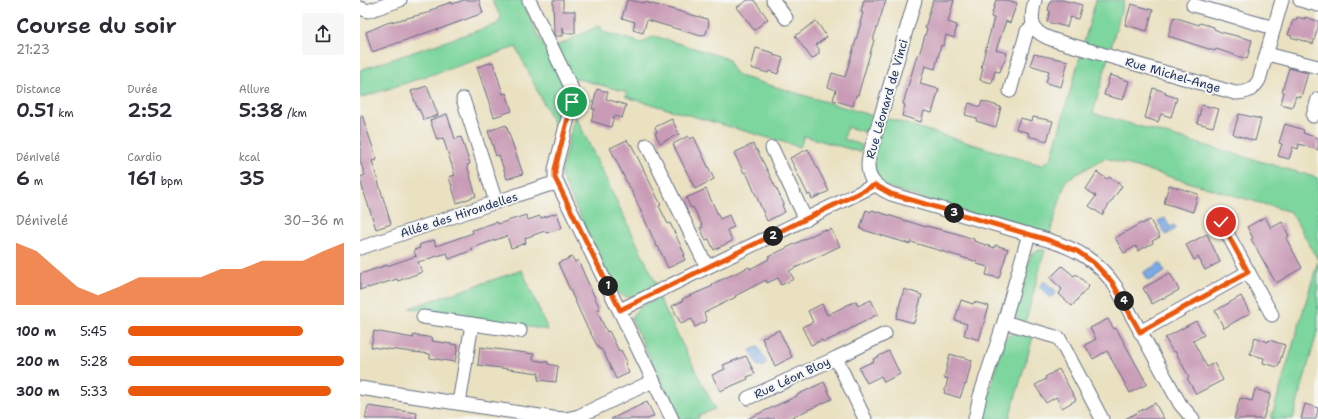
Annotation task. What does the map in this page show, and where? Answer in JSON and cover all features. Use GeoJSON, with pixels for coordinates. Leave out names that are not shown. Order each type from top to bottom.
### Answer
{"type":"FeatureCollection","features":[{"type":"Feature","properties":{"kind":"street"},"geometry":{"type":"LineString","coordinates":[[360,8],[368,11],[400,0]]}},
{"type":"Feature","properties":{"kind":"street"},"geometry":{"type":"LineString","coordinates":[[529,0],[572,89],[572,102],[555,169],[555,178],[672,419]]}},
{"type":"Feature","properties":{"kind":"street"},"geometry":{"type":"LineString","coordinates":[[773,0],[786,18]]}},
{"type":"Feature","properties":{"kind":"street","name":"Rue Léonard de Vinci"},"geometry":{"type":"LineString","coordinates":[[875,185],[869,170],[869,156],[915,0]]}},
{"type":"Feature","properties":{"kind":"street"},"geometry":{"type":"LineString","coordinates":[[1010,91],[1027,31],[1034,27],[1032,14],[1035,0]]}},
{"type":"Feature","properties":{"kind":"street","name":"Rue Michel-Ange"},"geometry":{"type":"LineString","coordinates":[[1034,27],[1041,36],[1056,41],[1235,93],[1248,92],[1255,87],[1259,80],[1268,54],[1282,0]]}},
{"type":"Feature","properties":{"kind":"street"},"geometry":{"type":"LineString","coordinates":[[1300,0],[1318,5]]}},
{"type":"Feature","properties":{"kind":"street"},"geometry":{"type":"LineString","coordinates":[[1194,5],[1274,28]]}},
{"type":"Feature","properties":{"kind":"street"},"geometry":{"type":"LineString","coordinates":[[1268,54],[1318,67]]}},
{"type":"Feature","properties":{"kind":"street"},"geometry":{"type":"LineString","coordinates":[[463,99],[496,202]]}},
{"type":"Feature","properties":{"kind":"street"},"geometry":{"type":"LineString","coordinates":[[1313,116],[1318,99]]}},
{"type":"Feature","properties":{"kind":"street"},"geometry":{"type":"LineString","coordinates":[[646,145],[707,267]]}},
{"type":"Feature","properties":{"kind":"street"},"geometry":{"type":"LineString","coordinates":[[772,148],[806,220]]}},
{"type":"Feature","properties":{"kind":"street","name":"Allée des Hirondelles"},"geometry":{"type":"LineString","coordinates":[[361,244],[548,185],[558,184]]}},
{"type":"Feature","properties":{"kind":"street"},"geometry":{"type":"LineString","coordinates":[[620,310],[875,185],[891,194],[1068,246],[1081,253],[1094,263],[1112,282],[1180,404],[1193,419]]}},
{"type":"Feature","properties":{"kind":"street"},"geometry":{"type":"LineString","coordinates":[[1221,222],[1272,315]]}},
{"type":"Feature","properties":{"kind":"street"},"geometry":{"type":"LineString","coordinates":[[975,419],[980,396],[1004,322],[1029,234]]}},
{"type":"Feature","properties":{"kind":"street"},"geometry":{"type":"LineString","coordinates":[[1140,332],[1248,272]]}},
{"type":"Feature","properties":{"kind":"street"},"geometry":{"type":"LineString","coordinates":[[423,317],[520,331]]}},
{"type":"Feature","properties":{"kind":"street"},"geometry":{"type":"LineString","coordinates":[[1004,322],[1059,338],[1102,419]]}},
{"type":"Feature","properties":{"kind":"street"},"geometry":{"type":"LineString","coordinates":[[459,403],[472,324]]}},
{"type":"Feature","properties":{"kind":"street","name":"Rue Léon Bloy"},"geometry":{"type":"LineString","coordinates":[[748,398],[885,334]]}},
{"type":"Feature","properties":{"kind":"street","name":"Rue Léon Bloy"},"geometry":{"type":"LineString","coordinates":[[836,358],[866,419]]}},
{"type":"Feature","properties":{"kind":"street"},"geometry":{"type":"LineString","coordinates":[[360,388],[459,403],[509,415],[574,418],[653,381]]}},
{"type":"Feature","properties":{"kind":"green space"},"geometry":{"type":"Polygon","coordinates":[[[492,0],[521,0],[563,85],[565,96],[557,131],[516,47],[360,98],[360,70],[497,24],[501,18],[492,0]]]}},
{"type":"Feature","properties":{"kind":"green space"},"geometry":{"type":"Polygon","coordinates":[[[1096,0],[1124,0],[1093,113],[1318,178],[1318,260],[1291,212],[1105,158],[1066,180],[1048,240],[873,182],[875,135],[847,127],[844,139],[862,145],[860,152],[804,136],[800,147],[626,97],[626,92],[575,78],[572,89],[553,48],[600,25],[603,32],[642,43],[654,36],[729,59],[732,68],[739,76],[880,118],[890,119],[1041,165],[1051,159],[1096,0]]]}},
{"type":"Feature","properties":{"kind":"green space"},"geometry":{"type":"Polygon","coordinates":[[[575,115],[657,285],[636,296],[626,297],[615,290],[562,178],[561,172],[575,115]]]}},
{"type":"Feature","properties":{"kind":"green space"},"geometry":{"type":"Polygon","coordinates":[[[1039,250],[1045,250],[1025,324],[1016,318],[1015,307],[1031,254],[1039,250]]]}},
{"type":"Feature","properties":{"kind":"green space"},"geometry":{"type":"Polygon","coordinates":[[[1318,261],[1318,329],[1293,419],[1271,419],[1318,261]]]}},
{"type":"Feature","properties":{"kind":"green space"},"geometry":{"type":"Polygon","coordinates":[[[522,270],[548,330],[410,308],[522,270]]]}},
{"type":"Feature","properties":{"kind":"green space"},"geometry":{"type":"Polygon","coordinates":[[[659,298],[715,409],[698,416],[699,419],[679,419],[632,320],[635,312],[659,298]]]}},
{"type":"Feature","properties":{"kind":"green space"},"geometry":{"type":"Polygon","coordinates":[[[1014,333],[1033,337],[1009,419],[981,419],[1002,344],[1006,337],[1014,333]]]}},
{"type":"Feature","properties":{"kind":"water"},"geometry":{"type":"Polygon","coordinates":[[[1165,218],[1170,227],[1174,225],[1176,229],[1166,235],[1158,221],[1165,218]]]}},
{"type":"Feature","properties":{"kind":"water"},"geometry":{"type":"Polygon","coordinates":[[[1160,263],[1165,272],[1149,281],[1145,278],[1144,272],[1160,263]]]}},
{"type":"Feature","properties":{"kind":"water"},"geometry":{"type":"Polygon","coordinates":[[[1044,281],[1057,292],[1051,298],[1039,287],[1044,281]]]}},
{"type":"Feature","properties":{"kind":"water"},"geometry":{"type":"Polygon","coordinates":[[[758,347],[766,362],[763,367],[760,365],[758,366],[750,350],[758,347]]]}},
{"type":"Feature","properties":{"kind":"building"},"geometry":{"type":"Polygon","coordinates":[[[464,0],[479,0],[483,13],[372,52],[366,32],[387,23],[431,12],[430,10],[437,7],[464,0]]]}},
{"type":"Feature","properties":{"kind":"building"},"geometry":{"type":"Polygon","coordinates":[[[553,0],[563,0],[563,11],[575,11],[575,33],[564,33],[563,27],[563,36],[555,36],[553,0]]]}},
{"type":"Feature","properties":{"kind":"building"},"geometry":{"type":"Polygon","coordinates":[[[627,0],[645,2],[707,19],[709,23],[706,34],[701,36],[647,20],[643,33],[633,30],[635,22],[622,18],[627,0]]]}},
{"type":"Feature","properties":{"kind":"building"},"geometry":{"type":"Polygon","coordinates":[[[748,0],[754,0],[768,19],[754,30],[737,7],[748,0]]]}},
{"type":"Feature","properties":{"kind":"building"},"geometry":{"type":"Polygon","coordinates":[[[864,0],[886,0],[858,95],[856,95],[853,106],[833,100],[836,90],[828,87],[832,73],[845,77],[861,23],[863,13],[861,12],[864,0]]]}},
{"type":"Feature","properties":{"kind":"building"},"geometry":{"type":"Polygon","coordinates":[[[933,0],[954,0],[948,22],[957,25],[954,38],[946,35],[943,46],[941,45],[935,69],[925,66],[920,84],[939,89],[932,113],[924,111],[921,122],[902,116],[905,105],[903,104],[917,55],[919,55],[927,29],[925,28],[933,0]]]}},
{"type":"Feature","properties":{"kind":"building"},"geometry":{"type":"Polygon","coordinates":[[[996,0],[1006,0],[1017,3],[1010,23],[1006,21],[996,50],[1007,53],[1000,72],[995,71],[992,83],[980,80],[983,68],[981,67],[994,18],[991,17],[996,0]]]}},
{"type":"Feature","properties":{"kind":"building"},"geometry":{"type":"Polygon","coordinates":[[[1051,0],[1063,0],[1082,5],[1078,19],[1070,17],[1067,27],[1047,22],[1051,0]]]}},
{"type":"Feature","properties":{"kind":"building"},"geometry":{"type":"Polygon","coordinates":[[[1131,4],[1153,10],[1147,31],[1125,25],[1131,4]]]}},
{"type":"Feature","properties":{"kind":"building"},"geometry":{"type":"Polygon","coordinates":[[[1174,17],[1199,25],[1200,23],[1214,27],[1214,29],[1221,32],[1252,40],[1247,59],[1216,49],[1215,51],[1168,36],[1174,17]]]}},
{"type":"Feature","properties":{"kind":"building"},"geometry":{"type":"Polygon","coordinates":[[[1297,17],[1305,19],[1305,17],[1318,21],[1318,27],[1313,44],[1288,35],[1293,20],[1296,21],[1297,17]]]}},
{"type":"Feature","properties":{"kind":"building"},"geometry":{"type":"Polygon","coordinates":[[[816,21],[827,37],[816,45],[819,49],[819,54],[812,59],[795,36],[816,21]]]}},
{"type":"Feature","properties":{"kind":"building"},"geometry":{"type":"Polygon","coordinates":[[[756,48],[774,53],[773,55],[783,58],[778,74],[751,68],[756,48]]]}},
{"type":"Feature","properties":{"kind":"building"},"geometry":{"type":"Polygon","coordinates":[[[1034,54],[1068,61],[1061,87],[1046,83],[1049,71],[1030,65],[1034,54]]]}},
{"type":"Feature","properties":{"kind":"building"},"geometry":{"type":"Polygon","coordinates":[[[493,62],[503,94],[506,93],[512,111],[494,117],[477,67],[493,62]]]}},
{"type":"Feature","properties":{"kind":"building"},"geometry":{"type":"Polygon","coordinates":[[[1289,68],[1308,73],[1301,97],[1296,96],[1292,107],[1281,104],[1284,92],[1282,91],[1289,68]]]}},
{"type":"Feature","properties":{"kind":"building"},"geometry":{"type":"Polygon","coordinates":[[[1110,75],[1129,81],[1123,100],[1104,95],[1110,75]]]}},
{"type":"Feature","properties":{"kind":"building"},"geometry":{"type":"Polygon","coordinates":[[[427,86],[438,115],[424,120],[419,109],[418,110],[411,91],[427,86]]]}},
{"type":"Feature","properties":{"kind":"building"},"geometry":{"type":"Polygon","coordinates":[[[1153,88],[1166,92],[1165,94],[1177,98],[1171,117],[1161,114],[1158,122],[1145,118],[1153,88]]]}},
{"type":"Feature","properties":{"kind":"building"},"geometry":{"type":"Polygon","coordinates":[[[597,89],[608,92],[606,99],[626,105],[622,118],[614,116],[611,127],[591,121],[595,109],[592,109],[597,89]]]}},
{"type":"Feature","properties":{"kind":"building"},"geometry":{"type":"Polygon","coordinates":[[[982,101],[1001,107],[996,127],[976,121],[977,118],[965,115],[969,103],[980,107],[982,101]]]}},
{"type":"Feature","properties":{"kind":"building"},"geometry":{"type":"Polygon","coordinates":[[[1202,105],[1219,109],[1213,127],[1197,123],[1202,105]]]}},
{"type":"Feature","properties":{"kind":"building"},"geometry":{"type":"Polygon","coordinates":[[[447,114],[455,139],[461,137],[470,164],[467,165],[476,196],[457,203],[449,177],[455,175],[443,138],[437,140],[430,120],[447,114]]]}},
{"type":"Feature","properties":{"kind":"building"},"geometry":{"type":"Polygon","coordinates":[[[1239,114],[1261,119],[1255,141],[1233,134],[1239,114]]]}},
{"type":"Feature","properties":{"kind":"building"},"geometry":{"type":"Polygon","coordinates":[[[362,115],[377,160],[372,161],[391,224],[376,229],[360,180],[360,177],[365,175],[360,161],[360,116],[362,115]]]}},
{"type":"Feature","properties":{"kind":"building"},"geometry":{"type":"Polygon","coordinates":[[[1033,117],[1053,121],[1047,141],[1028,136],[1029,133],[1016,129],[1020,118],[1032,121],[1033,117]]]}},
{"type":"Feature","properties":{"kind":"building"},"geometry":{"type":"Polygon","coordinates":[[[672,119],[679,134],[660,143],[655,133],[657,132],[655,127],[672,119]]]}},
{"type":"Feature","properties":{"kind":"building"},"geometry":{"type":"Polygon","coordinates":[[[1285,124],[1304,130],[1303,133],[1318,138],[1318,150],[1299,144],[1298,149],[1293,147],[1289,159],[1278,156],[1282,144],[1279,143],[1285,124]]]}},
{"type":"Feature","properties":{"kind":"building"},"geometry":{"type":"Polygon","coordinates":[[[506,125],[523,174],[507,179],[499,155],[496,156],[488,131],[506,125]]]}},
{"type":"Feature","properties":{"kind":"building"},"geometry":{"type":"Polygon","coordinates":[[[688,136],[690,139],[694,137],[714,179],[695,189],[673,144],[688,136]]]}},
{"type":"Feature","properties":{"kind":"building"},"geometry":{"type":"Polygon","coordinates":[[[627,140],[630,145],[631,144],[661,205],[659,206],[668,224],[670,223],[685,255],[683,256],[685,260],[668,268],[610,148],[627,140]]]}},
{"type":"Feature","properties":{"kind":"building"},"geometry":{"type":"Polygon","coordinates":[[[753,144],[784,204],[782,205],[785,212],[767,221],[746,172],[744,173],[734,153],[753,144]]]}},
{"type":"Feature","properties":{"kind":"building"},"geometry":{"type":"Polygon","coordinates":[[[808,149],[829,191],[812,199],[810,194],[808,195],[790,158],[808,149]]]}},
{"type":"Feature","properties":{"kind":"building"},"geometry":{"type":"Polygon","coordinates":[[[1097,172],[1107,179],[1109,177],[1122,186],[1102,215],[1089,206],[1096,196],[1086,189],[1097,172]]]}},
{"type":"Feature","properties":{"kind":"building"},"geometry":{"type":"Polygon","coordinates":[[[1169,185],[1198,194],[1193,212],[1164,203],[1169,185]]]}},
{"type":"Feature","properties":{"kind":"building"},"geometry":{"type":"Polygon","coordinates":[[[706,189],[720,219],[729,215],[734,227],[727,230],[732,241],[714,250],[709,239],[706,240],[700,228],[703,227],[693,207],[691,208],[686,198],[706,189]]]}},
{"type":"Feature","properties":{"kind":"building"},"geometry":{"type":"Polygon","coordinates":[[[866,210],[871,212],[872,210],[926,227],[955,233],[995,248],[995,245],[1008,249],[999,278],[986,275],[988,267],[977,264],[978,262],[911,242],[910,244],[860,229],[866,210]]]}},
{"type":"Feature","properties":{"kind":"building"},"geometry":{"type":"Polygon","coordinates":[[[557,213],[562,228],[546,233],[545,231],[525,238],[526,243],[511,248],[507,236],[472,248],[473,250],[449,259],[447,253],[418,262],[422,272],[398,281],[397,279],[360,290],[360,274],[416,256],[414,250],[420,248],[419,245],[434,240],[436,246],[473,233],[472,230],[526,215],[528,220],[557,213]]]}},
{"type":"Feature","properties":{"kind":"building"},"geometry":{"type":"Polygon","coordinates":[[[1265,217],[1271,228],[1282,222],[1289,236],[1286,238],[1302,268],[1276,283],[1251,239],[1253,238],[1247,227],[1265,217]]]}},
{"type":"Feature","properties":{"kind":"building"},"geometry":{"type":"Polygon","coordinates":[[[1150,220],[1160,237],[1152,241],[1153,243],[1138,251],[1136,246],[1124,253],[1115,238],[1141,223],[1142,224],[1150,220]]]}},
{"type":"Feature","properties":{"kind":"building"},"geometry":{"type":"Polygon","coordinates":[[[825,229],[826,231],[831,229],[840,246],[789,271],[794,279],[781,285],[778,278],[767,283],[766,280],[704,313],[707,321],[695,327],[692,319],[681,324],[672,306],[683,301],[682,299],[713,286],[712,284],[749,267],[750,269],[769,259],[768,257],[825,229]]]}},
{"type":"Feature","properties":{"kind":"building"},"geometry":{"type":"Polygon","coordinates":[[[1207,234],[1220,262],[1205,270],[1198,257],[1194,260],[1186,245],[1207,234]]]}},
{"type":"Feature","properties":{"kind":"building"},"geometry":{"type":"Polygon","coordinates":[[[572,257],[575,262],[578,260],[600,309],[597,311],[607,332],[609,331],[619,351],[621,350],[627,362],[625,363],[629,373],[616,379],[604,353],[601,349],[599,349],[585,323],[558,263],[572,257]]]}},
{"type":"Feature","properties":{"kind":"building"},"geometry":{"type":"Polygon","coordinates":[[[1062,266],[1074,276],[1076,274],[1089,286],[1072,306],[1059,294],[1062,289],[1050,278],[1062,266]]]}},
{"type":"Feature","properties":{"kind":"building"},"geometry":{"type":"Polygon","coordinates":[[[1170,273],[1179,290],[1152,304],[1143,288],[1170,273]]]}},
{"type":"Feature","properties":{"kind":"building"},"geometry":{"type":"Polygon","coordinates":[[[904,289],[922,295],[914,323],[896,318],[904,289]]]}},
{"type":"Feature","properties":{"kind":"building"},"geometry":{"type":"Polygon","coordinates":[[[1241,296],[1250,313],[1224,328],[1215,311],[1241,296]]]}},
{"type":"Feature","properties":{"kind":"building"},"geometry":{"type":"Polygon","coordinates":[[[871,300],[878,314],[835,337],[823,342],[822,340],[811,345],[802,327],[813,322],[808,311],[822,304],[827,315],[856,301],[858,306],[871,300]]]}},
{"type":"Feature","properties":{"kind":"building"},"geometry":{"type":"Polygon","coordinates":[[[961,300],[973,304],[974,302],[989,306],[979,340],[964,335],[967,324],[955,320],[961,300]]]}},
{"type":"Feature","properties":{"kind":"building"},"geometry":{"type":"Polygon","coordinates":[[[1108,319],[1114,329],[1116,328],[1147,384],[1130,393],[1107,351],[1093,359],[1085,345],[1096,339],[1090,328],[1108,319]]]}},
{"type":"Feature","properties":{"kind":"building"},"geometry":{"type":"Polygon","coordinates":[[[1196,321],[1204,335],[1193,341],[1207,367],[1214,363],[1223,380],[1196,394],[1175,351],[1173,352],[1165,338],[1196,321]]]}},
{"type":"Feature","properties":{"kind":"building"},"geometry":{"type":"Polygon","coordinates":[[[779,330],[792,357],[775,366],[762,338],[779,330]]]}},
{"type":"Feature","properties":{"kind":"building"},"geometry":{"type":"Polygon","coordinates":[[[374,331],[413,338],[414,335],[433,338],[432,341],[458,345],[455,362],[430,358],[430,354],[371,347],[374,331]]]}},
{"type":"Feature","properties":{"kind":"building"},"geometry":{"type":"Polygon","coordinates":[[[1255,337],[1268,342],[1269,340],[1285,345],[1278,367],[1263,363],[1264,358],[1250,354],[1255,337]]]}},
{"type":"Feature","properties":{"kind":"building"},"geometry":{"type":"Polygon","coordinates":[[[480,347],[534,354],[533,360],[548,362],[548,364],[558,366],[556,382],[538,380],[539,373],[478,365],[480,347]]]}},
{"type":"Feature","properties":{"kind":"building"},"geometry":{"type":"Polygon","coordinates":[[[889,351],[900,374],[884,382],[881,376],[867,383],[859,368],[874,361],[873,359],[889,351]]]}},
{"type":"Feature","properties":{"kind":"building"},"geometry":{"type":"Polygon","coordinates":[[[950,354],[972,360],[966,385],[965,384],[960,398],[944,393],[948,379],[944,378],[950,354]]]}},
{"type":"Feature","properties":{"kind":"building"},"geometry":{"type":"Polygon","coordinates":[[[746,356],[755,374],[747,377],[748,379],[720,391],[712,375],[725,369],[723,365],[746,356]]]}},
{"type":"Feature","properties":{"kind":"building"},"geometry":{"type":"Polygon","coordinates":[[[1059,369],[1076,400],[1062,408],[1056,397],[1046,403],[1035,385],[1059,369]]]}},
{"type":"Feature","properties":{"kind":"building"},"geometry":{"type":"Polygon","coordinates":[[[824,382],[832,399],[788,419],[747,419],[797,396],[824,382]]]}},
{"type":"Feature","properties":{"kind":"building"},"geometry":{"type":"Polygon","coordinates":[[[1255,389],[1271,394],[1263,419],[1234,419],[1240,398],[1252,401],[1255,389]]]}},
{"type":"Feature","properties":{"kind":"building"},"geometry":{"type":"Polygon","coordinates":[[[647,402],[654,416],[648,419],[611,419],[647,402]]]}},
{"type":"Feature","properties":{"kind":"building"},"geometry":{"type":"Polygon","coordinates":[[[1155,403],[1164,419],[1125,419],[1155,403]]]}},
{"type":"Feature","properties":{"kind":"building"},"geometry":{"type":"Polygon","coordinates":[[[1305,404],[1318,408],[1316,419],[1301,419],[1305,404]]]}},
{"type":"Feature","properties":{"kind":"building"},"geometry":{"type":"Polygon","coordinates":[[[368,406],[417,413],[416,419],[365,419],[368,406]]]}},
{"type":"Feature","properties":{"kind":"route"},"geometry":{"type":"LineString","coordinates":[[572,102],[554,176],[620,310],[875,185],[891,194],[1063,244],[1077,251],[1094,263],[1112,282],[1140,332],[1248,272],[1221,222]]}}]}
